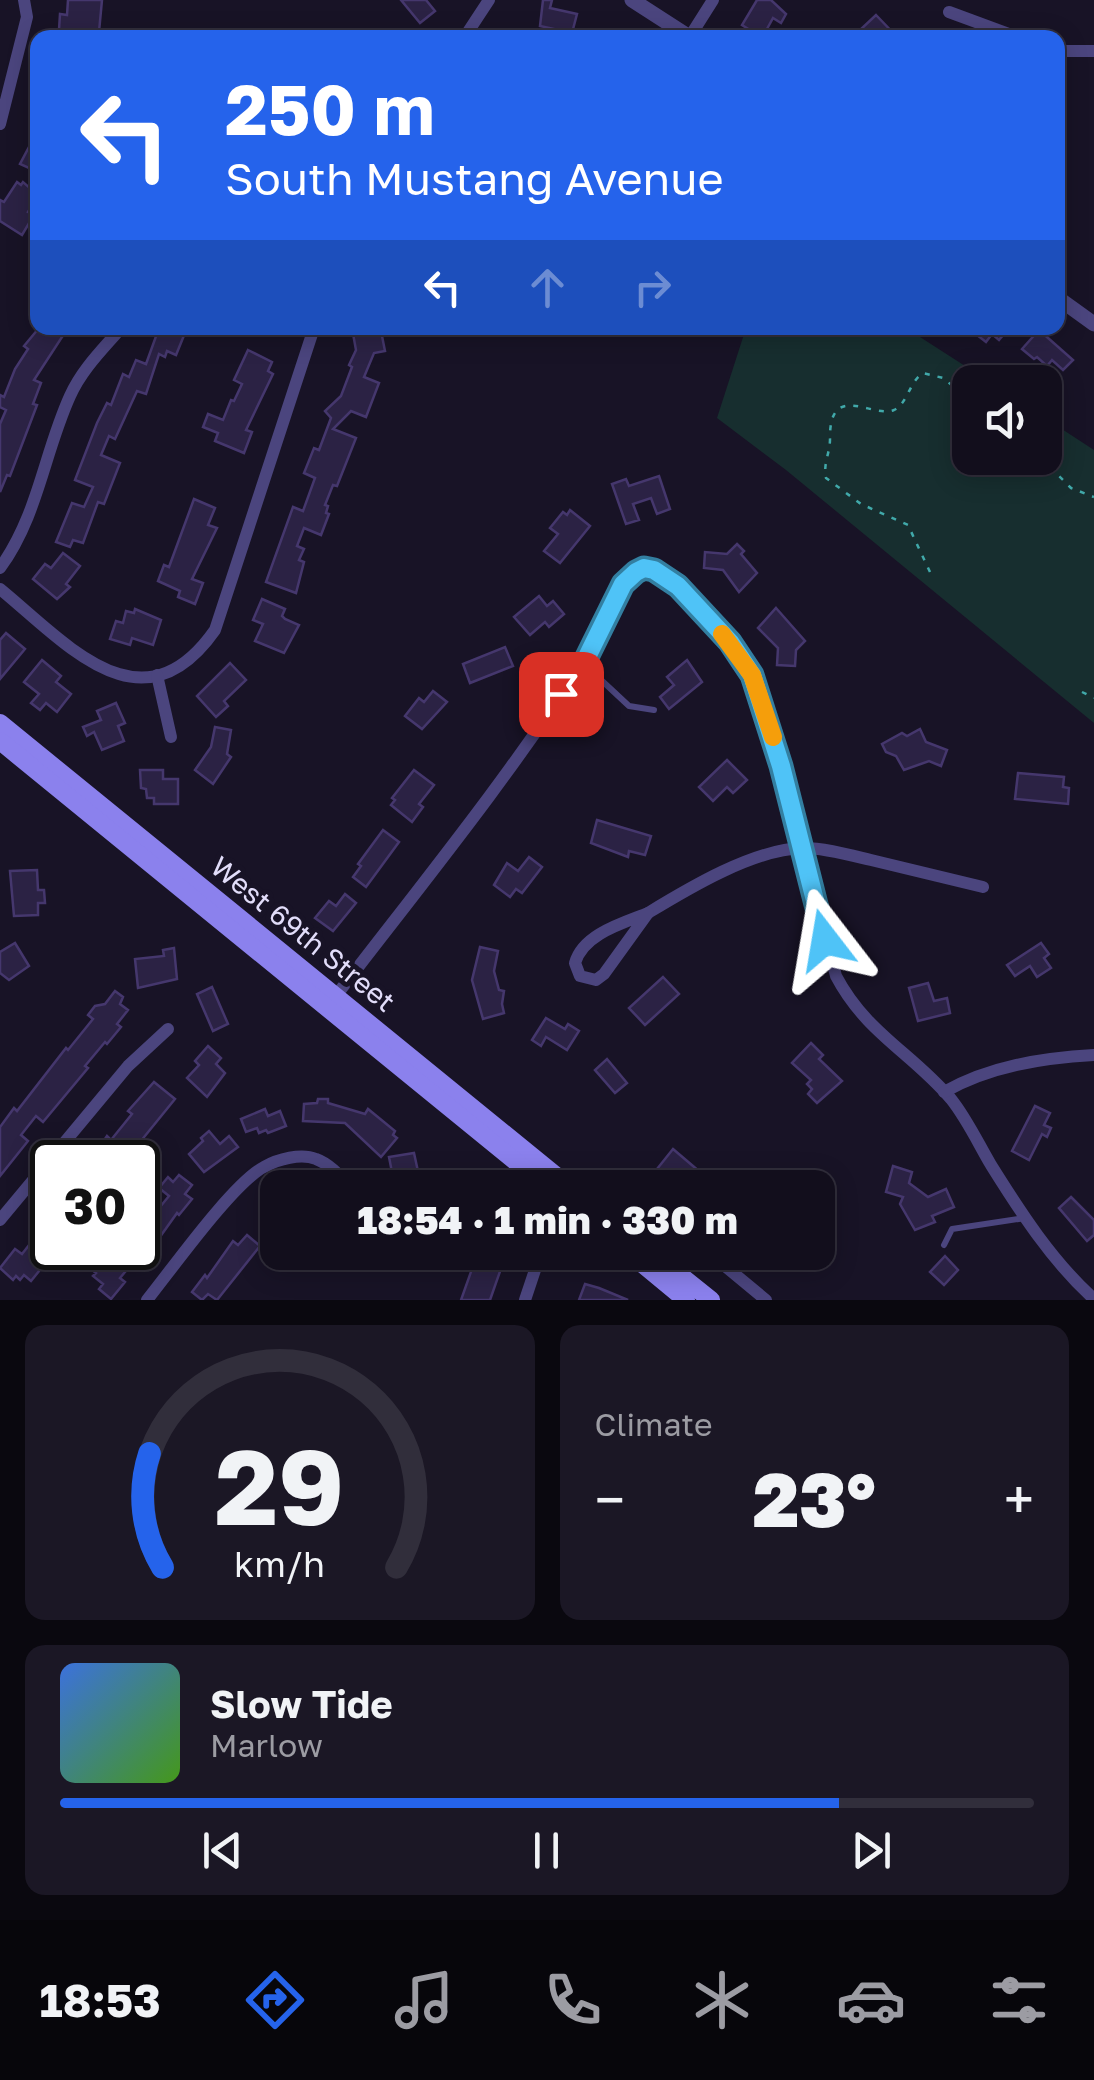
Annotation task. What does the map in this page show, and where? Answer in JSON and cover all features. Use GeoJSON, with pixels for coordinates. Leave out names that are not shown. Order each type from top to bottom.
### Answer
{"type":"FeatureCollection","features":[{"type":"Feature","properties":{"kind":"main road","name":"West 69th Street"},"geometry":{"type":"LineString","coordinates":[[0,723],[527,1170]]}},
{"type":"Feature","properties":{"kind":"main road","name":"West 69th Street"},"geometry":{"type":"LineString","coordinates":[[0,741],[548,1170]]}},
{"type":"Feature","properties":{"kind":"main road"},"geometry":{"type":"LineString","coordinates":[[658,1270],[710,1300]]}},
{"type":"Feature","properties":{"kind":"main road"},"geometry":{"type":"LineString","coordinates":[[662,1270],[686,1300]]}},
{"type":"Feature","properties":{"kind":"street"},"geometry":{"type":"LineString","coordinates":[[0,124],[27,16],[24,0]]}},
{"type":"Feature","properties":{"kind":"street"},"geometry":{"type":"LineString","coordinates":[[469,30],[489,0]]}},
{"type":"Feature","properties":{"kind":"street"},"geometry":{"type":"LineString","coordinates":[[632,0],[678,30]]}},
{"type":"Feature","properties":{"kind":"street"},"geometry":{"type":"LineString","coordinates":[[694,30],[713,0]]}},
{"type":"Feature","properties":{"kind":"street"},"geometry":{"type":"LineString","coordinates":[[949,12],[998,30]]}},
{"type":"Feature","properties":{"kind":"street"},"geometry":{"type":"LineString","coordinates":[[1065,50],[1094,50]]}},
{"type":"Feature","properties":{"kind":"street"},"geometry":{"type":"LineString","coordinates":[[1065,303],[1092,320]]}},
{"type":"Feature","properties":{"kind":"street"},"geometry":{"type":"LineString","coordinates":[[0,568],[27,522],[70,396],[84,370],[115,335]]}},
{"type":"Feature","properties":{"kind":"street"},"geometry":{"type":"LineString","coordinates":[[0,588],[93,666],[135,678],[177,669],[192,658],[214,630],[312,335]]}},
{"type":"Feature","properties":{"kind":"street"},"geometry":{"type":"LineString","coordinates":[[332,1002],[452,845],[583,663],[623,584],[644,568],[663,573],[730,642],[752,675],[781,766],[836,976],[848,999],[886,1041],[944,1092],[1025,1218],[1055,1259],[1094,1299]]}},
{"type":"Feature","properties":{"kind":"street"},"geometry":{"type":"LineString","coordinates":[[157,675],[171,737]]}},
{"type":"Feature","properties":{"kind":"street"},"geometry":{"type":"LineString","coordinates":[[648,913],[604,974],[596,980],[580,976],[575,962],[588,942],[687,889],[771,854],[802,848],[846,854],[983,887]]}},
{"type":"Feature","properties":{"kind":"street"},"geometry":{"type":"LineString","coordinates":[[0,1220],[128,1066],[168,1029]]}},
{"type":"Feature","properties":{"kind":"street"},"geometry":{"type":"LineString","coordinates":[[944,1092],[1003,1068],[1094,1055]]}},
{"type":"Feature","properties":{"kind":"street"},"geometry":{"type":"LineString","coordinates":[[147,1300],[238,1189],[261,1168],[285,1158],[313,1157],[334,1170]]}},
{"type":"Feature","properties":{"kind":"street"},"geometry":{"type":"LineString","coordinates":[[526,1300],[535,1270]]}},
{"type":"Feature","properties":{"kind":"street"},"geometry":{"type":"LineString","coordinates":[[665,1274],[669,1270]]}},
{"type":"Feature","properties":{"kind":"street"},"geometry":{"type":"LineString","coordinates":[[730,1270],[766,1300]]}},
{"type":"Feature","properties":{"kind":"lane"},"geometry":{"type":"LineString","coordinates":[[583,663],[629,706],[654,710]]}},
{"type":"Feature","properties":{"kind":"lane"},"geometry":{"type":"LineString","coordinates":[[944,1245],[952,1229],[1025,1218]]}},
{"type":"Feature","properties":{"kind":"path"},"geometry":{"type":"LineString","coordinates":[[930,572],[908,525],[861,504],[826,478],[823,464],[831,443],[828,427],[834,415],[847,406],[860,404],[882,412],[894,410],[913,379],[923,373],[942,378],[952,386]]}},
{"type":"Feature","properties":{"kind":"path"},"geometry":{"type":"LineString","coordinates":[[1058,475],[1071,488],[1094,497]]}},
{"type":"Feature","properties":{"kind":"path"},"geometry":{"type":"LineString","coordinates":[[1082,692],[1094,698]]}},
{"type":"Feature","properties":{"kind":"green space"},"geometry":{"type":"Polygon","coordinates":[[[744,335],[917,335],[964,365],[952,365],[952,475],[1062,475],[1062,429],[1094,450],[1094,723],[717,418],[744,335]]]}},
{"type":"Feature","properties":{"kind":"building"},"geometry":{"type":"Polygon","coordinates":[[[68,0],[102,0],[99,30],[59,30],[60,14],[67,15],[68,0]]]}},
{"type":"Feature","properties":{"kind":"building"},"geometry":{"type":"Polygon","coordinates":[[[401,0],[426,0],[435,11],[420,23],[401,0]]]}},
{"type":"Feature","properties":{"kind":"building"},"geometry":{"type":"Polygon","coordinates":[[[543,0],[552,0],[550,8],[577,14],[573,30],[540,26],[543,0]]]}},
{"type":"Feature","properties":{"kind":"building"},"geometry":{"type":"Polygon","coordinates":[[[757,0],[771,0],[786,14],[781,23],[773,18],[766,30],[750,30],[742,25],[757,0]]]}},
{"type":"Feature","properties":{"kind":"building"},"geometry":{"type":"Polygon","coordinates":[[[876,15],[890,30],[860,30],[876,15]]]}},
{"type":"Feature","properties":{"kind":"building"},"geometry":{"type":"Polygon","coordinates":[[[30,145],[30,168],[20,164],[30,145]]]}},
{"type":"Feature","properties":{"kind":"building"},"geometry":{"type":"Polygon","coordinates":[[[17,182],[30,188],[30,222],[22,235],[0,221],[0,200],[4,202],[17,182]]]}},
{"type":"Feature","properties":{"kind":"building"},"geometry":{"type":"Polygon","coordinates":[[[33,335],[63,335],[34,380],[41,383],[33,404],[37,405],[0,492],[0,424],[6,410],[0,407],[0,395],[4,397],[28,349],[24,346],[33,335]]]}},
{"type":"Feature","properties":{"kind":"building"},"geometry":{"type":"Polygon","coordinates":[[[156,335],[184,335],[176,355],[167,351],[165,357],[159,354],[146,394],[137,391],[115,439],[109,436],[101,455],[120,463],[104,504],[98,502],[83,543],[73,540],[70,547],[56,542],[72,503],[84,507],[93,487],[75,480],[107,403],[111,405],[123,374],[129,377],[136,360],[146,364],[156,335]]]}},
{"type":"Feature","properties":{"kind":"building"},"geometry":{"type":"Polygon","coordinates":[[[353,335],[382,336],[385,351],[374,353],[364,377],[379,383],[366,417],[351,411],[333,429],[356,438],[325,505],[329,514],[321,535],[304,528],[297,546],[304,549],[299,560],[304,562],[296,593],[266,582],[293,507],[303,511],[315,478],[304,473],[314,448],[319,450],[331,418],[325,411],[341,396],[356,350],[353,335]]]}},
{"type":"Feature","properties":{"kind":"building"},"geometry":{"type":"Polygon","coordinates":[[[1035,335],[1045,335],[1073,360],[1063,370],[1062,365],[1052,360],[1046,365],[1037,357],[1034,359],[1022,349],[1035,335]]]}},
{"type":"Feature","properties":{"kind":"building"},"geometry":{"type":"Polygon","coordinates":[[[248,350],[272,362],[268,371],[273,374],[246,430],[252,432],[244,453],[215,441],[218,433],[203,427],[208,414],[223,420],[242,384],[234,380],[248,350]]]}},
{"type":"Feature","properties":{"kind":"building"},"geometry":{"type":"Polygon","coordinates":[[[659,476],[670,509],[657,514],[651,498],[633,504],[639,520],[626,524],[612,484],[626,479],[629,486],[659,476]]]}},
{"type":"Feature","properties":{"kind":"building"},"geometry":{"type":"Polygon","coordinates":[[[194,499],[215,508],[208,525],[217,528],[192,579],[203,583],[195,604],[178,597],[180,591],[158,581],[164,565],[169,567],[194,499]]]}},
{"type":"Feature","properties":{"kind":"building"},"geometry":{"type":"Polygon","coordinates":[[[570,510],[590,526],[560,563],[544,551],[558,534],[550,528],[563,512],[567,515],[570,510]]]}},
{"type":"Feature","properties":{"kind":"building"},"geometry":{"type":"Polygon","coordinates":[[[737,544],[757,573],[739,592],[723,570],[704,568],[705,552],[727,554],[737,544]]]}},
{"type":"Feature","properties":{"kind":"building"},"geometry":{"type":"Polygon","coordinates":[[[63,553],[80,566],[66,584],[70,587],[57,599],[33,579],[45,564],[51,568],[63,553]]]}},
{"type":"Feature","properties":{"kind":"building"},"geometry":{"type":"Polygon","coordinates":[[[539,596],[547,606],[553,601],[564,614],[549,627],[545,622],[530,635],[514,617],[539,596]]]}},
{"type":"Feature","properties":{"kind":"building"},"geometry":{"type":"Polygon","coordinates":[[[262,599],[285,609],[282,616],[299,625],[284,653],[255,641],[263,624],[253,620],[262,599]]]}},
{"type":"Feature","properties":{"kind":"building"},"geometry":{"type":"Polygon","coordinates":[[[776,608],[805,641],[796,650],[795,666],[777,665],[778,648],[758,628],[776,608]]]}},
{"type":"Feature","properties":{"kind":"building"},"geometry":{"type":"Polygon","coordinates":[[[135,609],[161,620],[153,645],[132,638],[130,645],[110,639],[116,621],[123,623],[126,611],[134,613],[135,609]]]}},
{"type":"Feature","properties":{"kind":"building"},"geometry":{"type":"Polygon","coordinates":[[[6,633],[25,649],[0,679],[0,640],[6,633]]]}},
{"type":"Feature","properties":{"kind":"building"},"geometry":{"type":"Polygon","coordinates":[[[505,647],[513,666],[470,683],[463,664],[505,647]]]}},
{"type":"Feature","properties":{"kind":"building"},"geometry":{"type":"Polygon","coordinates":[[[42,660],[61,676],[56,682],[71,694],[57,712],[46,703],[40,710],[31,703],[39,694],[24,682],[42,660]]]}},
{"type":"Feature","properties":{"kind":"building"},"geometry":{"type":"Polygon","coordinates":[[[687,660],[702,682],[669,709],[660,697],[674,685],[667,677],[687,660]]]}},
{"type":"Feature","properties":{"kind":"building"},"geometry":{"type":"Polygon","coordinates":[[[230,663],[246,680],[224,701],[228,706],[216,717],[197,696],[230,663]]]}},
{"type":"Feature","properties":{"kind":"building"},"geometry":{"type":"Polygon","coordinates":[[[433,691],[447,702],[422,729],[405,716],[419,698],[424,702],[433,691]]]}},
{"type":"Feature","properties":{"kind":"building"},"geometry":{"type":"Polygon","coordinates":[[[116,703],[125,723],[118,726],[124,741],[102,750],[94,732],[87,736],[83,727],[101,720],[97,711],[116,703]]]}},
{"type":"Feature","properties":{"kind":"building"},"geometry":{"type":"Polygon","coordinates":[[[215,727],[231,730],[227,754],[231,757],[213,784],[195,770],[211,747],[215,727]]]}},
{"type":"Feature","properties":{"kind":"building"},"geometry":{"type":"Polygon","coordinates":[[[920,729],[926,742],[947,750],[941,766],[929,761],[904,770],[882,744],[920,729]]]}},
{"type":"Feature","properties":{"kind":"building"},"geometry":{"type":"Polygon","coordinates":[[[727,760],[747,780],[733,793],[727,787],[713,801],[699,787],[727,760]]]}},
{"type":"Feature","properties":{"kind":"building"},"geometry":{"type":"Polygon","coordinates":[[[140,770],[163,770],[163,779],[178,779],[178,804],[154,804],[154,798],[147,798],[146,789],[141,788],[140,770]]]}},
{"type":"Feature","properties":{"kind":"building"},"geometry":{"type":"Polygon","coordinates":[[[414,770],[434,785],[419,804],[423,807],[412,822],[391,805],[395,800],[392,798],[414,770]]]}},
{"type":"Feature","properties":{"kind":"building"},"geometry":{"type":"Polygon","coordinates":[[[1018,773],[1064,777],[1063,787],[1069,788],[1068,804],[1015,799],[1018,773]]]}},
{"type":"Feature","properties":{"kind":"building"},"geometry":{"type":"Polygon","coordinates":[[[597,820],[651,836],[645,855],[629,851],[628,857],[591,843],[597,820]]]}},
{"type":"Feature","properties":{"kind":"building"},"geometry":{"type":"Polygon","coordinates":[[[383,830],[399,842],[366,887],[353,877],[383,830]]]}},
{"type":"Feature","properties":{"kind":"building"},"geometry":{"type":"Polygon","coordinates":[[[529,857],[542,867],[522,893],[516,889],[510,897],[494,885],[507,863],[518,871],[529,857]]]}},
{"type":"Feature","properties":{"kind":"building"},"geometry":{"type":"Polygon","coordinates":[[[37,870],[38,890],[44,890],[45,903],[38,903],[38,915],[14,916],[10,871],[37,870]]]}},
{"type":"Feature","properties":{"kind":"building"},"geometry":{"type":"Polygon","coordinates":[[[345,894],[356,903],[333,931],[315,918],[329,901],[336,906],[345,894]]]}},
{"type":"Feature","properties":{"kind":"building"},"geometry":{"type":"Polygon","coordinates":[[[15,943],[29,966],[9,980],[0,973],[0,952],[15,943]]]}},
{"type":"Feature","properties":{"kind":"building"},"geometry":{"type":"Polygon","coordinates":[[[1041,943],[1049,954],[1044,958],[1051,968],[1037,977],[1030,966],[1015,976],[1007,965],[1041,943]]]}},
{"type":"Feature","properties":{"kind":"building"},"geometry":{"type":"Polygon","coordinates":[[[480,947],[498,951],[494,971],[499,990],[504,991],[504,1013],[483,1019],[472,980],[480,947]]]}},
{"type":"Feature","properties":{"kind":"building"},"geometry":{"type":"Polygon","coordinates":[[[174,948],[177,979],[138,988],[135,959],[164,956],[163,950],[174,948]]]}},
{"type":"Feature","properties":{"kind":"building"},"geometry":{"type":"Polygon","coordinates":[[[663,977],[679,994],[645,1025],[629,1008],[663,977]]]}},
{"type":"Feature","properties":{"kind":"building"},"geometry":{"type":"Polygon","coordinates":[[[928,983],[934,1001],[947,998],[950,1013],[918,1021],[909,988],[928,983]]]}},
{"type":"Feature","properties":{"kind":"building"},"geometry":{"type":"Polygon","coordinates":[[[212,987],[228,1024],[213,1031],[197,994],[212,987]]]}},
{"type":"Feature","properties":{"kind":"building"},"geometry":{"type":"Polygon","coordinates":[[[115,991],[123,997],[120,1004],[128,1010],[117,1024],[121,1027],[85,1066],[88,1068],[43,1122],[36,1116],[21,1135],[28,1141],[0,1176],[0,1127],[93,1019],[88,1015],[95,1006],[105,1004],[115,991]]]}},
{"type":"Feature","properties":{"kind":"building"},"geometry":{"type":"Polygon","coordinates":[[[546,1018],[565,1029],[568,1024],[579,1031],[567,1050],[546,1037],[541,1046],[532,1040],[546,1018]]]}},
{"type":"Feature","properties":{"kind":"building"},"geometry":{"type":"Polygon","coordinates":[[[811,1043],[823,1055],[819,1059],[842,1081],[817,1103],[808,1094],[812,1089],[807,1084],[811,1080],[792,1063],[811,1043]]]}},
{"type":"Feature","properties":{"kind":"building"},"geometry":{"type":"Polygon","coordinates":[[[208,1046],[221,1058],[216,1064],[225,1073],[207,1097],[187,1078],[208,1046]]]}},
{"type":"Feature","properties":{"kind":"building"},"geometry":{"type":"Polygon","coordinates":[[[607,1059],[627,1083],[615,1093],[595,1070],[607,1059]]]}},
{"type":"Feature","properties":{"kind":"building"},"geometry":{"type":"Polygon","coordinates":[[[154,1082],[175,1099],[141,1140],[111,1140],[132,1114],[128,1111],[154,1082]]]}},
{"type":"Feature","properties":{"kind":"building"},"geometry":{"type":"Polygon","coordinates":[[[318,1099],[328,1099],[328,1103],[365,1114],[368,1109],[395,1131],[393,1135],[397,1138],[381,1157],[345,1123],[303,1121],[304,1104],[317,1103],[318,1099]]]}},
{"type":"Feature","properties":{"kind":"building"},"geometry":{"type":"Polygon","coordinates":[[[1035,1106],[1050,1113],[1044,1125],[1051,1128],[1047,1137],[1042,1134],[1029,1160],[1012,1151],[1035,1106]]]}},
{"type":"Feature","properties":{"kind":"building"},"geometry":{"type":"Polygon","coordinates":[[[265,1109],[268,1116],[280,1111],[286,1126],[268,1133],[259,1133],[257,1128],[246,1132],[241,1119],[265,1109]]]}},
{"type":"Feature","properties":{"kind":"building"},"geometry":{"type":"Polygon","coordinates":[[[209,1131],[220,1144],[229,1136],[238,1147],[204,1172],[189,1154],[209,1131]]]}},
{"type":"Feature","properties":{"kind":"building"},"geometry":{"type":"Polygon","coordinates":[[[673,1149],[698,1170],[658,1170],[673,1149]]]}},
{"type":"Feature","properties":{"kind":"building"},"geometry":{"type":"Polygon","coordinates":[[[414,1153],[418,1170],[392,1170],[389,1157],[414,1153]]]}},
{"type":"Feature","properties":{"kind":"building"},"geometry":{"type":"Polygon","coordinates":[[[893,1166],[912,1172],[909,1183],[928,1197],[946,1189],[954,1207],[932,1216],[935,1222],[915,1230],[900,1204],[903,1197],[886,1192],[893,1166]]]}},
{"type":"Feature","properties":{"kind":"building"},"geometry":{"type":"Polygon","coordinates":[[[179,1175],[192,1185],[185,1194],[192,1199],[160,1237],[160,1207],[169,1196],[160,1187],[168,1177],[173,1182],[179,1175]]]}},
{"type":"Feature","properties":{"kind":"building"},"geometry":{"type":"Polygon","coordinates":[[[1071,1197],[1094,1220],[1094,1235],[1087,1241],[1059,1208],[1071,1197]]]}},
{"type":"Feature","properties":{"kind":"building"},"geometry":{"type":"Polygon","coordinates":[[[247,1235],[260,1246],[217,1300],[208,1294],[202,1300],[192,1292],[233,1241],[238,1245],[247,1235]]]}},
{"type":"Feature","properties":{"kind":"building"},"geometry":{"type":"Polygon","coordinates":[[[30,1244],[30,1270],[40,1270],[31,1281],[24,1275],[13,1280],[0,1268],[15,1249],[22,1254],[30,1244]]]}},
{"type":"Feature","properties":{"kind":"building"},"geometry":{"type":"Polygon","coordinates":[[[945,1256],[958,1270],[944,1285],[930,1272],[945,1256]]]}},
{"type":"Feature","properties":{"kind":"building"},"geometry":{"type":"Polygon","coordinates":[[[92,1270],[127,1270],[120,1278],[125,1282],[111,1299],[99,1289],[103,1284],[93,1276],[96,1273],[92,1270]]]}},
{"type":"Feature","properties":{"kind":"building"},"geometry":{"type":"Polygon","coordinates":[[[472,1270],[500,1270],[490,1300],[461,1300],[472,1270]]]}},
{"type":"Feature","properties":{"kind":"building"},"geometry":{"type":"Polygon","coordinates":[[[585,1284],[599,1288],[628,1300],[579,1300],[585,1284]]]}},
{"type":"Feature","properties":{"kind":"slow traffic"},"geometry":{"type":"LineString","coordinates":[[722,634],[752,675],[773,737]]}},
{"type":"Feature","properties":{"kind":"route"},"geometry":{"type":"LineString","coordinates":[[561,694],[586,659],[623,584],[636,572],[644,568],[663,573],[678,586],[730,642],[752,675],[781,766],[825,940]]}}]}
